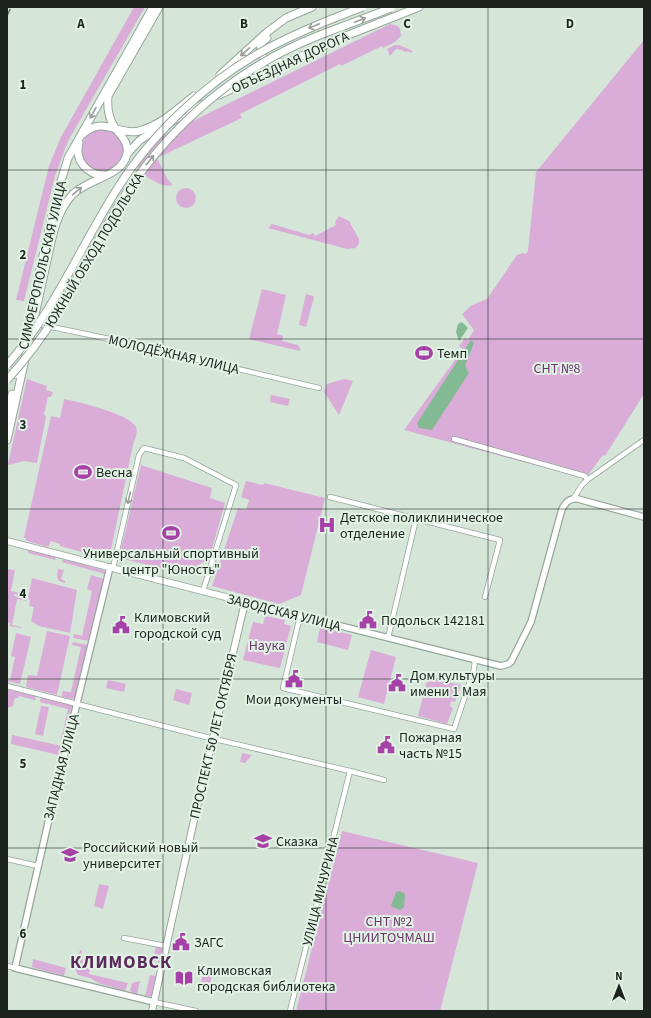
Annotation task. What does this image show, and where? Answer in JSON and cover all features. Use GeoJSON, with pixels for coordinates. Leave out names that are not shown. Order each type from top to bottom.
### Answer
{"type":"FeatureCollection","features":[{"type":"Feature","properties":{"kind":"main road"},"geometry":{"type":"LineString","coordinates":[[153,7],[83,130],[77,152],[82,165],[93,173],[99,175],[112,173],[122,166],[127,154],[124,137],[116,129],[108,111],[108,96],[159,7]]}},
{"type":"Feature","properties":{"kind":"main road","name":"ОБЪЕЗДНАЯ ДОРОГА"},"geometry":{"type":"LineString","coordinates":[[116,129],[132,132],[152,126],[168,117],[227,70],[266,33],[286,18],[312,7]]}},
{"type":"Feature","properties":{"kind":"main road"},"geometry":{"type":"LineString","coordinates":[[308,53],[275,64],[264,59],[261,55],[261,43],[286,24],[316,7]]}},
{"type":"Feature","properties":{"kind":"main road","name":"ЮЖНЫЙ ОБХОД ПОДОЛЬСКА"},"geometry":{"type":"LineString","coordinates":[[7,365],[45,314],[126,176],[142,153],[192,101],[224,76],[260,52],[310,28],[363,7]]}},
{"type":"Feature","properties":{"kind":"main road","name":"ЮЖНЫЙ ОБХОД ПОДОЛЬСКА"},"geometry":{"type":"LineString","coordinates":[[7,380],[27,358],[56,316],[127,193],[150,160],[193,114],[238,78],[276,55],[314,37],[393,7]]}},
{"type":"Feature","properties":{"kind":"main road","name":"ОБЪЕЗДНАЯ ДОРОГА"},"geometry":{"type":"LineString","coordinates":[[127,154],[138,141],[236,86],[333,41],[419,7]]}},
{"type":"Feature","properties":{"kind":"main road"},"geometry":{"type":"LineString","coordinates":[[80,139],[83,134],[93,127],[104,125],[116,129]]}},
{"type":"Feature","properties":{"kind":"main road","name":"СИМФЕРОПОЛЬСКАЯ УЛИЦА"},"geometry":{"type":"LineString","coordinates":[[7,440],[56,198],[68,158],[80,139]]}},
{"type":"Feature","properties":{"kind":"main road","name":"СИМФЕРОПОЛЬСКАЯ УЛИЦА"},"geometry":{"type":"LineString","coordinates":[[7,417],[16,376],[58,217],[64,204],[82,186],[106,175]]}},
{"type":"Feature","properties":{"kind":"main road","name":"ЗАВОДСКАЯ УЛИЦА"},"geometry":{"type":"LineString","coordinates":[[7,541],[245,602]]}},
{"type":"Feature","properties":{"kind":"main road","name":"ПРОСПЕКТ 50 ЛЕТ ОКТЯБРЯ"},"geometry":{"type":"LineString","coordinates":[[152,1011],[245,602]]}},
{"type":"Feature","properties":{"kind":"street","name":"МОЛОДЁЖНАЯ УЛИЦА"},"geometry":{"type":"LineString","coordinates":[[31,322],[319,388]]}},
{"type":"Feature","properties":{"kind":"street"},"geometry":{"type":"LineString","coordinates":[[7,372],[16,376]]}},
{"type":"Feature","properties":{"kind":"street"},"geometry":{"type":"LineString","coordinates":[[454,439],[585,476],[587,480]]}},
{"type":"Feature","properties":{"kind":"street"},"geometry":{"type":"LineString","coordinates":[[644,440],[587,480],[573,499],[644,517]]}},
{"type":"Feature","properties":{"kind":"street"},"geometry":{"type":"LineString","coordinates":[[112,568],[139,455],[144,448],[184,458],[236,485],[203,591]]}},
{"type":"Feature","properties":{"kind":"street"},"geometry":{"type":"LineString","coordinates":[[330,497],[500,540],[485,596]]}},
{"type":"Feature","properties":{"kind":"street","name":"ЗАВОДСКАЯ УЛИЦА"},"geometry":{"type":"LineString","coordinates":[[245,602],[475,660],[501,666],[508,664],[511,662],[531,622],[562,509],[567,502],[573,499]]}},
{"type":"Feature","properties":{"kind":"street"},"geometry":{"type":"LineString","coordinates":[[388,638],[416,519]]}},
{"type":"Feature","properties":{"kind":"street","name":"ЗАПАДНАЯ УЛИЦА"},"geometry":{"type":"LineString","coordinates":[[15,968],[76,704],[112,568]]}},
{"type":"Feature","properties":{"kind":"street"},"geometry":{"type":"LineString","coordinates":[[300,616],[283,688],[318,697],[454,729],[474,669],[475,660]]}},
{"type":"Feature","properties":{"kind":"street"},"geometry":{"type":"LineString","coordinates":[[7,686],[384,780]]}},
{"type":"Feature","properties":{"kind":"street","name":"УЛИЦА МИЧУРИНА"},"geometry":{"type":"LineString","coordinates":[[290,1011],[350,771]]}},
{"type":"Feature","properties":{"kind":"street"},"geometry":{"type":"LineString","coordinates":[[7,859],[38,866]]}},
{"type":"Feature","properties":{"kind":"street"},"geometry":{"type":"LineString","coordinates":[[124,938],[166,946]]}},
{"type":"Feature","properties":{"kind":"street"},"geometry":{"type":"LineString","coordinates":[[7,966],[196,1011]]}},
{"type":"Feature","properties":{"kind":"green space"},"geometry":{"type":"Polygon","coordinates":[[[134,7],[145,7],[68,141],[55,176],[24,301],[16,300],[49,166],[61,137],[134,7]]]}},
{"type":"Feature","properties":{"kind":"green space"},"geometry":{"type":"Polygon","coordinates":[[[390,24],[398,26],[400,29],[401,36],[395,42],[383,48],[382,46],[341,66],[340,64],[240,114],[242,118],[157,158],[168,180],[173,185],[170,186],[157,183],[146,176],[138,168],[138,155],[146,144],[390,24]]]}},
{"type":"Feature","properties":{"kind":"green space","name":"СНТ №8"},"geometry":{"type":"Polygon","coordinates":[[[644,40],[644,394],[605,456],[603,455],[584,480],[582,480],[583,478],[404,430],[463,349],[459,346],[465,338],[468,340],[474,330],[462,314],[472,305],[487,299],[517,255],[523,253],[526,254],[528,251],[536,172],[644,40]]]}},
{"type":"Feature","properties":{"kind":"green space"},"geometry":{"type":"Polygon","coordinates":[[[395,45],[399,45],[413,51],[410,53],[408,51],[405,52],[396,49],[390,56],[387,49],[395,45]]]}},
{"type":"Feature","properties":{"kind":"green space"},"geometry":{"type":"Polygon","coordinates":[[[98,129],[106,129],[114,132],[120,138],[123,150],[120,162],[114,168],[106,171],[98,171],[90,168],[84,162],[81,154],[81,146],[84,138],[90,132],[98,129]]]}},
{"type":"Feature","properties":{"kind":"green space"},"geometry":{"type":"Polygon","coordinates":[[[186,188],[193,191],[196,198],[193,205],[186,208],[179,205],[176,198],[179,191],[186,188]]]}},
{"type":"Feature","properties":{"kind":"green space"},"geometry":{"type":"Polygon","coordinates":[[[339,216],[349,221],[359,239],[359,243],[356,248],[347,249],[268,228],[272,224],[309,235],[313,233],[315,236],[336,225],[335,222],[339,216]]]}},
{"type":"Feature","properties":{"kind":"green space"},"geometry":{"type":"Polygon","coordinates":[[[262,289],[286,295],[277,334],[283,336],[282,341],[298,345],[300,351],[249,339],[262,289]]]}},
{"type":"Feature","properties":{"kind":"green space"},"geometry":{"type":"Polygon","coordinates":[[[306,294],[314,297],[306,327],[299,325],[306,294]]]}},
{"type":"Feature","properties":{"kind":"green space"},"geometry":{"type":"Polygon","coordinates":[[[27,379],[47,386],[46,390],[53,392],[51,397],[48,397],[44,414],[46,417],[37,463],[24,461],[9,465],[8,464],[27,379]]]}},
{"type":"Feature","properties":{"kind":"green space"},"geometry":{"type":"Polygon","coordinates":[[[344,379],[353,381],[339,415],[324,392],[327,384],[344,379]]]}},
{"type":"Feature","properties":{"kind":"green space"},"geometry":{"type":"Polygon","coordinates":[[[271,395],[290,399],[288,406],[270,402],[271,395]]]}},
{"type":"Feature","properties":{"kind":"green space","name":"Весна"},"geometry":{"type":"Polygon","coordinates":[[[64,399],[115,413],[132,422],[136,427],[137,432],[109,559],[60,546],[60,544],[51,541],[48,547],[27,541],[24,537],[51,416],[60,418],[64,399]]]}},
{"type":"Feature","properties":{"kind":"green space","name":"Универсальный спортивный центр \"Юность\""},"geometry":{"type":"Polygon","coordinates":[[[141,465],[212,488],[210,498],[225,503],[209,559],[196,566],[195,576],[119,558],[141,465]]]}},
{"type":"Feature","properties":{"kind":"green space"},"geometry":{"type":"Polygon","coordinates":[[[246,481],[263,485],[264,483],[325,498],[301,595],[279,604],[212,586],[238,508],[246,510],[249,500],[241,497],[246,481]]]}},
{"type":"Feature","properties":{"kind":"green space"},"geometry":{"type":"Polygon","coordinates":[[[28,550],[56,557],[55,560],[28,553],[28,550]]]}},
{"type":"Feature","properties":{"kind":"green space"},"geometry":{"type":"Polygon","coordinates":[[[63,559],[106,572],[105,574],[62,562],[63,559]]]}},
{"type":"Feature","properties":{"kind":"green space"},"geometry":{"type":"Polygon","coordinates":[[[7,569],[15,570],[11,591],[25,594],[24,597],[14,594],[14,596],[27,599],[26,601],[17,599],[12,625],[21,628],[9,626],[10,623],[7,622],[7,569]]]}},
{"type":"Feature","properties":{"kind":"green space"},"geometry":{"type":"Polygon","coordinates":[[[58,569],[64,570],[61,579],[65,581],[65,583],[59,581],[57,577],[58,569]]]}},
{"type":"Feature","properties":{"kind":"green space"},"geometry":{"type":"Polygon","coordinates":[[[91,575],[104,579],[89,641],[73,638],[74,634],[82,636],[92,591],[87,589],[91,575]]]}},
{"type":"Feature","properties":{"kind":"green space"},"geometry":{"type":"Polygon","coordinates":[[[32,578],[77,590],[70,633],[39,626],[31,621],[34,607],[29,606],[30,600],[28,598],[32,578]]]}},
{"type":"Feature","properties":{"kind":"green space","name":"Наука"},"geometry":{"type":"Polygon","coordinates":[[[265,616],[285,620],[284,624],[291,626],[280,668],[243,660],[253,622],[263,624],[265,616]]]}},
{"type":"Feature","properties":{"kind":"green space"},"geometry":{"type":"Polygon","coordinates":[[[320,627],[352,635],[348,650],[317,642],[320,627]]]}},
{"type":"Feature","properties":{"kind":"green space"},"geometry":{"type":"Polygon","coordinates":[[[47,631],[70,636],[57,695],[26,687],[28,675],[37,676],[47,631]]]}},
{"type":"Feature","properties":{"kind":"green space"},"geometry":{"type":"Polygon","coordinates":[[[16,633],[31,637],[20,684],[7,681],[10,680],[15,657],[11,656],[16,633]]]}},
{"type":"Feature","properties":{"kind":"green space"},"geometry":{"type":"Polygon","coordinates":[[[73,642],[88,645],[76,697],[72,699],[61,697],[63,691],[71,692],[81,647],[72,645],[73,642]]]}},
{"type":"Feature","properties":{"kind":"green space"},"geometry":{"type":"Polygon","coordinates":[[[371,650],[396,657],[384,704],[358,697],[371,650]]]}},
{"type":"Feature","properties":{"kind":"green space"},"geometry":{"type":"Polygon","coordinates":[[[428,677],[461,685],[455,702],[451,701],[450,706],[453,708],[447,724],[418,716],[428,677]]]}},
{"type":"Feature","properties":{"kind":"green space"},"geometry":{"type":"Polygon","coordinates":[[[108,680],[126,684],[124,692],[106,688],[108,680]]]}},
{"type":"Feature","properties":{"kind":"green space"},"geometry":{"type":"Polygon","coordinates":[[[7,689],[36,696],[35,700],[19,696],[18,698],[15,698],[13,706],[7,708],[7,689]]]}},
{"type":"Feature","properties":{"kind":"green space"},"geometry":{"type":"Polygon","coordinates":[[[176,689],[192,693],[189,705],[173,700],[176,689]]]}},
{"type":"Feature","properties":{"kind":"green space"},"geometry":{"type":"Polygon","coordinates":[[[41,697],[72,705],[63,740],[61,740],[68,709],[40,702],[41,697]]]}},
{"type":"Feature","properties":{"kind":"green space"},"geometry":{"type":"Polygon","coordinates":[[[41,706],[49,707],[43,736],[35,734],[41,706]]]}},
{"type":"Feature","properties":{"kind":"green space"},"geometry":{"type":"Polygon","coordinates":[[[12,735],[62,746],[59,755],[11,744],[12,735]]]}},
{"type":"Feature","properties":{"kind":"green space"},"geometry":{"type":"Polygon","coordinates":[[[242,753],[252,755],[245,763],[240,762],[242,753]]]}},
{"type":"Feature","properties":{"kind":"green space","name":"СНТ №2 ЦНИИТОЧМАШ"},"geometry":{"type":"Polygon","coordinates":[[[342,831],[478,863],[440,1011],[296,1011],[342,831]]]}},
{"type":"Feature","properties":{"kind":"green space"},"geometry":{"type":"Polygon","coordinates":[[[99,884],[109,886],[103,909],[94,906],[99,884]]]}},
{"type":"Feature","properties":{"kind":"green space"},"geometry":{"type":"Polygon","coordinates":[[[156,946],[162,948],[159,962],[153,961],[156,946]]]}},
{"type":"Feature","properties":{"kind":"green space"},"geometry":{"type":"Polygon","coordinates":[[[80,950],[82,951],[80,958],[92,961],[89,974],[128,983],[125,991],[78,975],[75,969],[80,950]]]}},
{"type":"Feature","properties":{"kind":"green space"},"geometry":{"type":"Polygon","coordinates":[[[33,959],[66,968],[64,976],[32,967],[33,959]]]}},
{"type":"Feature","properties":{"kind":"green space"},"geometry":{"type":"Polygon","coordinates":[[[204,968],[213,970],[210,985],[201,983],[204,968]]]}},
{"type":"Feature","properties":{"kind":"green space"},"geometry":{"type":"Polygon","coordinates":[[[150,975],[156,976],[152,996],[145,996],[150,975]]]}},
{"type":"Feature","properties":{"kind":"green space"},"geometry":{"type":"Polygon","coordinates":[[[140,981],[137,994],[132,993],[130,990],[132,983],[140,981]]]}},
{"type":"Feature","properties":{"kind":"shaded area"},"geometry":{"type":"Polygon","coordinates":[[[462,322],[468,328],[459,341],[456,332],[458,324],[462,322]]]}},
{"type":"Feature","properties":{"kind":"shaded area"},"geometry":{"type":"Polygon","coordinates":[[[471,340],[474,343],[465,366],[469,373],[432,430],[419,428],[417,423],[471,340]]]}},
{"type":"Feature","properties":{"kind":"shaded area"},"geometry":{"type":"Polygon","coordinates":[[[400,891],[405,894],[404,907],[400,910],[391,906],[396,892],[400,891]]]}},
{"type":"Feature","properties":{"kind":"railway"},"geometry":{"type":"LineString","coordinates":[[7,16],[11,7]]}},
{"type":"Feature","properties":{"kind":"place","name":"Темп"},"geometry":{"type":"Point","coordinates":[424,353]}},
{"type":"Feature","properties":{"kind":"place","name":"Весна"},"geometry":{"type":"Point","coordinates":[83,472]}},
{"type":"Feature","properties":{"kind":"place","name":"Детское поликлиническое отделение"},"geometry":{"type":"Point","coordinates":[327,525]}},
{"type":"Feature","properties":{"kind":"place","name":"Универсальный спортивный центр \"Юность\""},"geometry":{"type":"Point","coordinates":[171,533]}},
{"type":"Feature","properties":{"kind":"place","name":"Подольск 142181"},"geometry":{"type":"Point","coordinates":[368,620]}},
{"type":"Feature","properties":{"kind":"place","name":"Климовский городской суд"},"geometry":{"type":"Point","coordinates":[121,625]}},
{"type":"Feature","properties":{"kind":"place","name":"Мои документы"},"geometry":{"type":"Point","coordinates":[294,679]}},
{"type":"Feature","properties":{"kind":"place","name":"Дом культуры имени 1 Мая"},"geometry":{"type":"Point","coordinates":[397,683]}},
{"type":"Feature","properties":{"kind":"place","name":"Пожарная часть №15"},"geometry":{"type":"Point","coordinates":[386,745]}},
{"type":"Feature","properties":{"kind":"place","name":"Сказка"},"geometry":{"type":"Point","coordinates":[263,841]}},
{"type":"Feature","properties":{"kind":"place","name":"Российский новый университет"},"geometry":{"type":"Point","coordinates":[70,855]}},
{"type":"Feature","properties":{"kind":"place","name":"ЗАГС"},"geometry":{"type":"Point","coordinates":[181,942]}},
{"type":"Feature","properties":{"kind":"place","name":"Климовская городская библиотека"},"geometry":{"type":"Point","coordinates":[184,978]}},
{"type":"Feature","properties":{"kind":"district","name":"КЛИМОВСК"},"geometry":{"type":"Point","coordinates":[121,962]}}]}
